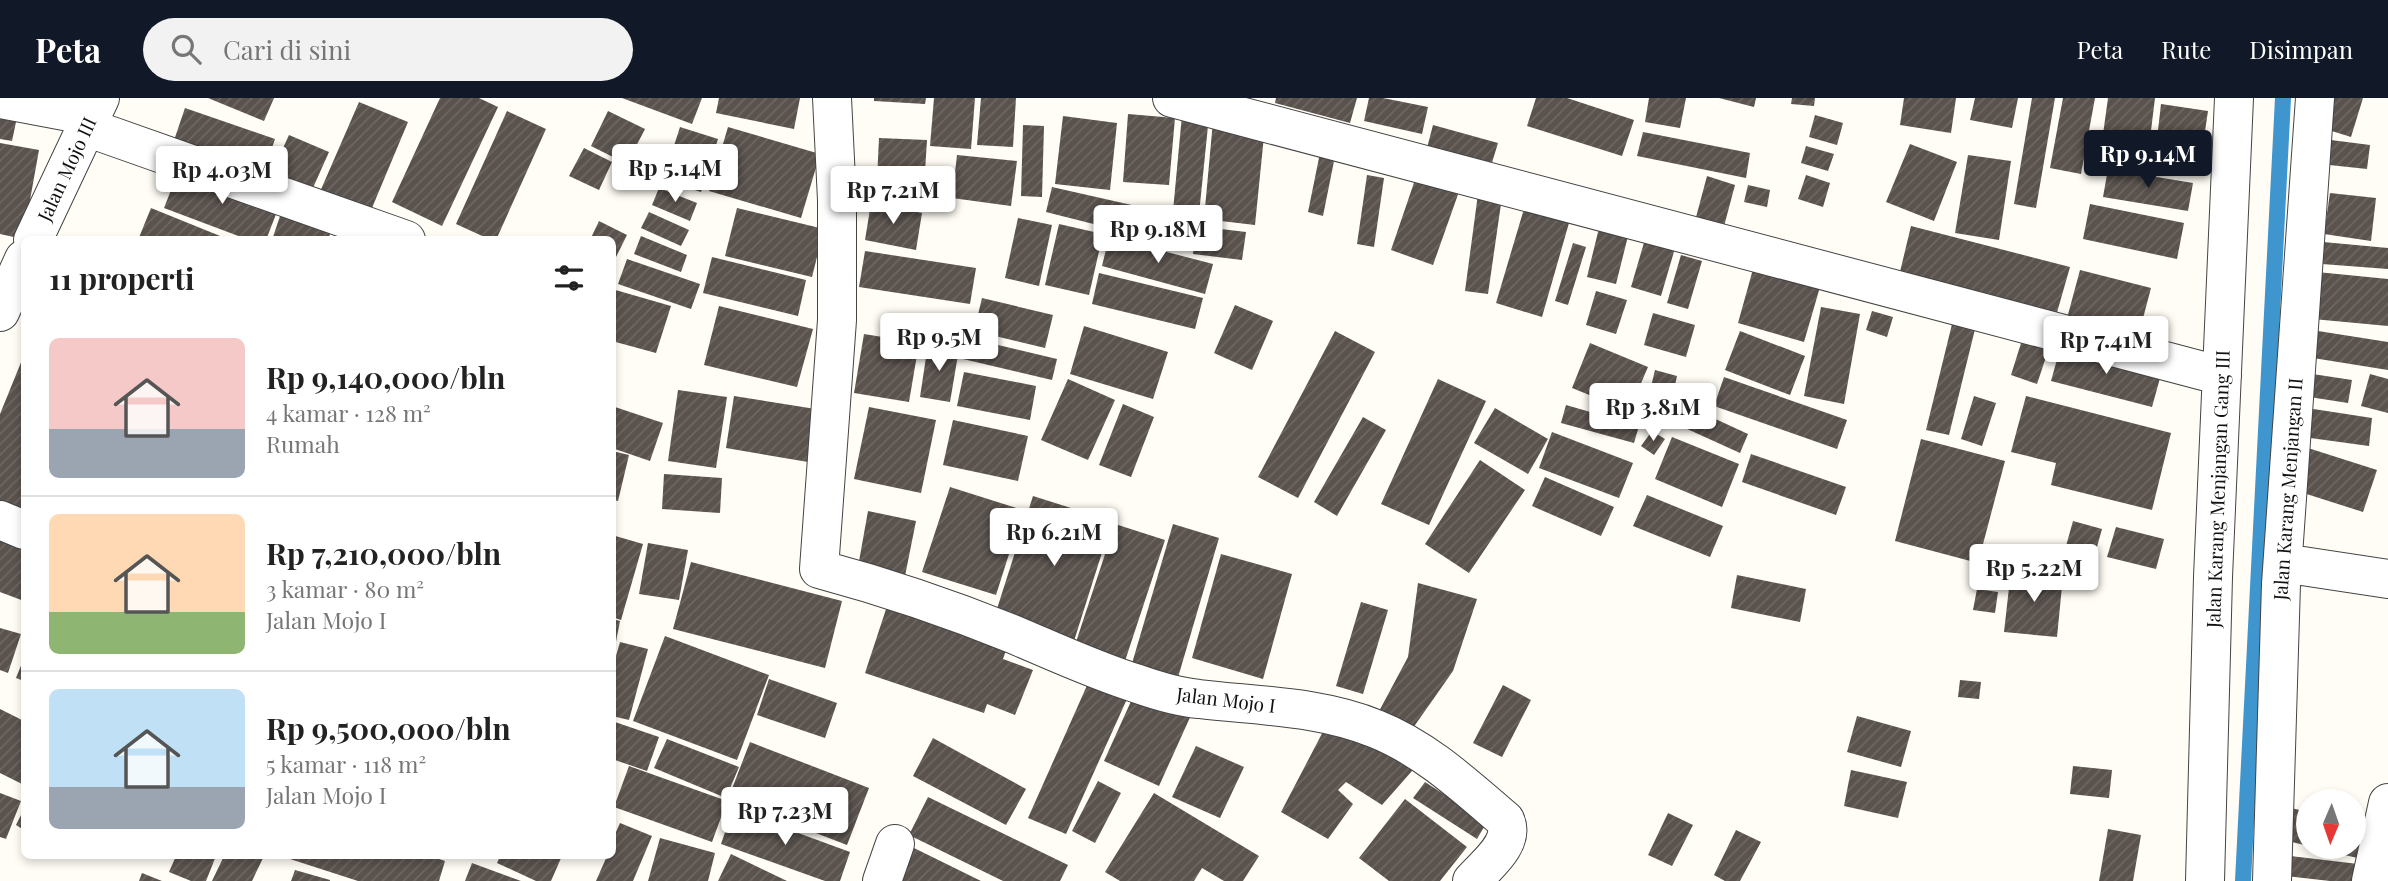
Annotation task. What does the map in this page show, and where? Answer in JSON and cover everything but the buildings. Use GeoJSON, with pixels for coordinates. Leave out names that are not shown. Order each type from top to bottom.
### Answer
{"type":"FeatureCollection","features":[{"type":"Feature","properties":{"kind":"street","name":"Jalan Mojo I"},"geometry":{"type":"LineString","coordinates":[[832,98],[837,200],[837,320],[819,569],[885,587],[1159,691],[1198,699],[1268,705],[1345,719],[1387,734],[1431,758],[1505,820],[1508,837],[1472,881]]}},
{"type":"Feature","properties":{"kind":"street"},"geometry":{"type":"LineString","coordinates":[[1172,98],[2222,376]]}},
{"type":"Feature","properties":{"kind":"street","name":"Jalan Karang Menjangan Gang III"},"geometry":{"type":"LineString","coordinates":[[2205,881],[2213,577],[2234,98]]}},
{"type":"Feature","properties":{"kind":"street","name":"Jalan Karang Menjangan II"},"geometry":{"type":"LineString","coordinates":[[2272,881],[2283,563],[2315,98]]}},
{"type":"Feature","properties":{"kind":"street"},"geometry":{"type":"LineString","coordinates":[[0,99],[92,114],[396,236]]}},
{"type":"Feature","properties":{"kind":"street","name":"Jalan Mojo III"},"geometry":{"type":"LineString","coordinates":[[35,236],[92,114]]}},
{"type":"Feature","properties":{"kind":"street"},"geometry":{"type":"LineString","coordinates":[[0,249],[21,252]]}},
{"type":"Feature","properties":{"kind":"street"},"geometry":{"type":"LineString","coordinates":[[0,312],[21,266]]}},
{"type":"Feature","properties":{"kind":"street"},"geometry":{"type":"LineString","coordinates":[[0,520],[21,529]]}},
{"type":"Feature","properties":{"kind":"street"},"geometry":{"type":"LineString","coordinates":[[2283,563],[2388,579]]}},
{"type":"Feature","properties":{"kind":"street"},"geometry":{"type":"LineString","coordinates":[[2371,881],[2388,803]]}},
{"type":"Feature","properties":{"kind":"street"},"geometry":{"type":"LineString","coordinates":[[882,881],[895,844]]}},
{"type":"Feature","properties":{"kind":"waterway"},"geometry":{"type":"LineString","coordinates":[[2243,881],[2283,98]]}}]}
